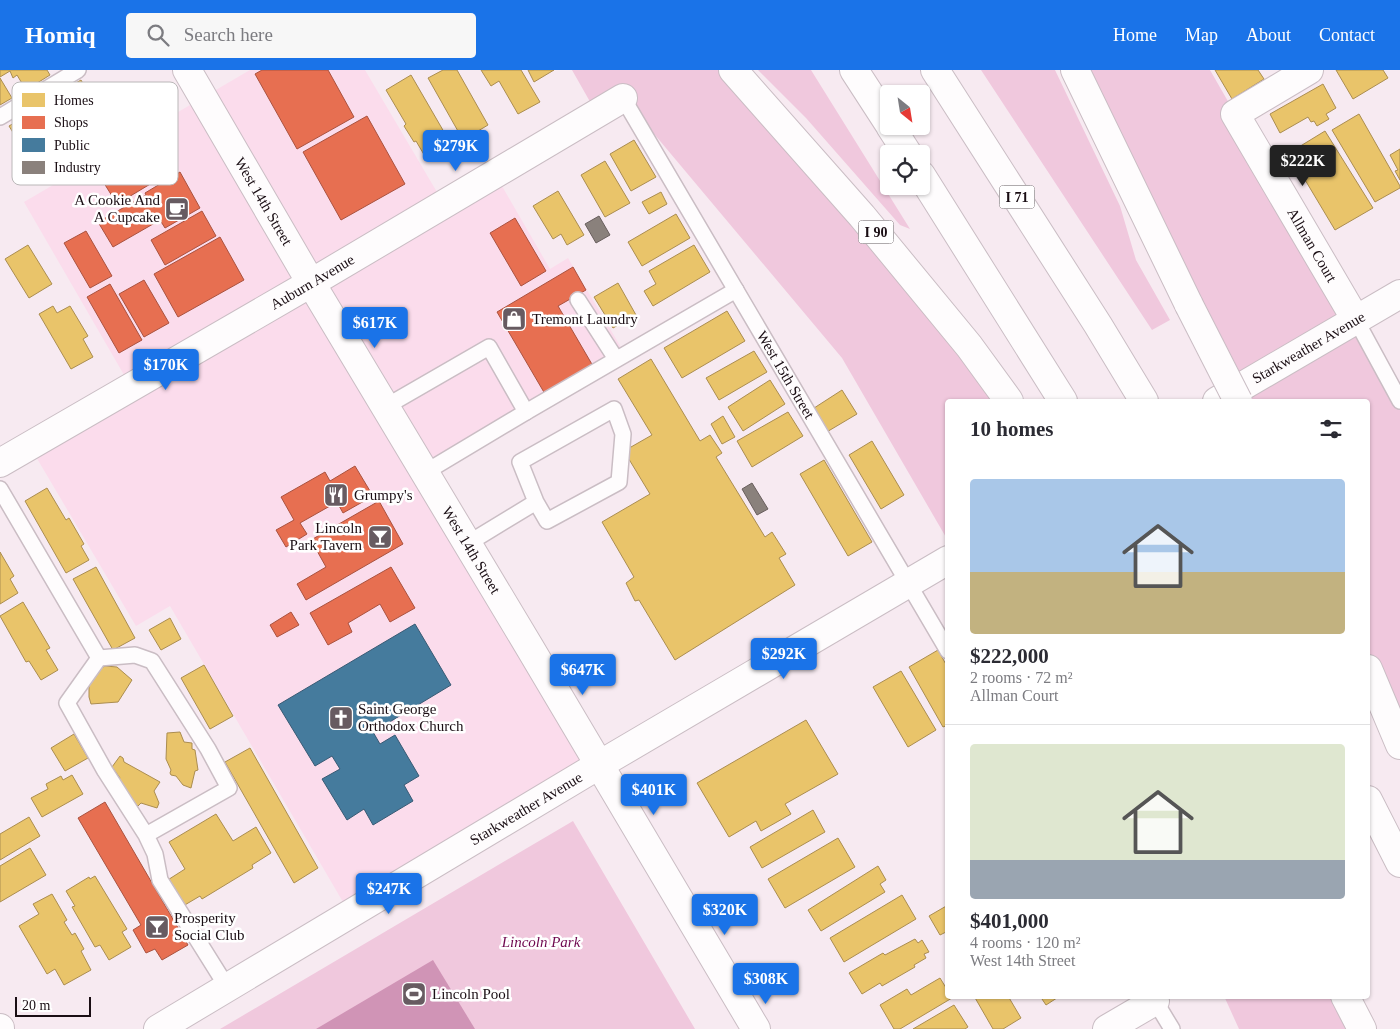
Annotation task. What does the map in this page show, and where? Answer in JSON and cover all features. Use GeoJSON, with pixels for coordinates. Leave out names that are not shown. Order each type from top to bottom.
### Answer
{"type":"FeatureCollection","features":[{"type":"Feature","properties":{"kind":"main road","name":"West 14th Street"},"geometry":{"type":"LineString","coordinates":[[187,70],[311,283],[756,1029]]}},
{"type":"Feature","properties":{"kind":"main road","name":"I 90"},"geometry":{"type":"LineString","coordinates":[[733,70],[862,216],[969,346],[1008,399]]}},
{"type":"Feature","properties":{"kind":"main road"},"geometry":{"type":"LineString","coordinates":[[854,70],[880,110]]}},
{"type":"Feature","properties":{"kind":"main road","name":"I 71"},"geometry":{"type":"LineString","coordinates":[[935,70],[1098,325],[1143,399]]}},
{"type":"Feature","properties":{"kind":"main road"},"geometry":{"type":"LineString","coordinates":[[1075,70],[1189,305],[1237,399]]}},
{"type":"Feature","properties":{"kind":"main road","name":"Allman Court"},"geometry":{"type":"LineString","coordinates":[[1309,70],[1235,114],[1356,320]]}},
{"type":"Feature","properties":{"kind":"main road","name":"Auburn Avenue"},"geometry":{"type":"LineString","coordinates":[[0,462],[311,283],[623,98]]}},
{"type":"Feature","properties":{"kind":"main road"},"geometry":{"type":"LineString","coordinates":[[930,189],[1062,399]]}},
{"type":"Feature","properties":{"kind":"main road","name":"Starkweather Avenue"},"geometry":{"type":"LineString","coordinates":[[1220,399],[1400,294]]}},
{"type":"Feature","properties":{"kind":"main road","name":"Starkweather Avenue"},"geometry":{"type":"LineString","coordinates":[[158,1029],[598,765],[945,562]]}},
{"type":"Feature","properties":{"kind":"main road"},"geometry":{"type":"LineString","coordinates":[[1370,674],[1400,745]]}},
{"type":"Feature","properties":{"kind":"main road"},"geometry":{"type":"LineString","coordinates":[[1370,804],[1400,863]]}},
{"type":"Feature","properties":{"kind":"main road"},"geometry":{"type":"LineString","coordinates":[[1107,1029],[1154,999]]}},
{"type":"Feature","properties":{"kind":"main road"},"geometry":{"type":"LineString","coordinates":[[1347,999],[1362,1029]]}},
{"type":"Feature","properties":{"kind":"main road"},"geometry":{"type":"LineString","coordinates":[[1360,999],[1374,1029]]}},
{"type":"Feature","properties":{"kind":"lane"},"geometry":{"type":"LineString","coordinates":[[58,82],[78,70]]}},
{"type":"Feature","properties":{"kind":"lane","name":"West 15th Street"},"geometry":{"type":"LineString","coordinates":[[623,98],[945,646]]}},
{"type":"Feature","properties":{"kind":"lane"},"geometry":{"type":"LineString","coordinates":[[0,117],[12,110]]}},
{"type":"Feature","properties":{"kind":"lane"},"geometry":{"type":"LineString","coordinates":[[424,473],[736,290]]}},
{"type":"Feature","properties":{"kind":"lane"},"geometry":{"type":"LineString","coordinates":[[578,300],[616,359]]}},
{"type":"Feature","properties":{"kind":"lane"},"geometry":{"type":"LineString","coordinates":[[1356,320],[1400,401]]}},
{"type":"Feature","properties":{"kind":"lane"},"geometry":{"type":"LineString","coordinates":[[385,407],[489,346],[526,412]]}},
{"type":"Feature","properties":{"kind":"lane"},"geometry":{"type":"LineString","coordinates":[[614,409],[623,434],[619,482],[547,521],[536,502],[520,462],[614,409]]}},
{"type":"Feature","properties":{"kind":"lane"},"geometry":{"type":"LineString","coordinates":[[0,489],[99,658]]}},
{"type":"Feature","properties":{"kind":"lane"},"geometry":{"type":"LineString","coordinates":[[467,544],[536,502]]}},
{"type":"Feature","properties":{"kind":"lane"},"geometry":{"type":"LineString","coordinates":[[146,834],[229,788],[208,749],[152,661],[135,655],[99,658],[67,703],[105,771],[146,834],[155,854],[160,880],[227,987]]}},
{"type":"Feature","properties":{"kind":"lane"},"geometry":{"type":"LineString","coordinates":[[1154,999],[1172,1029]]}},
{"type":"Feature","properties":{"kind":"shaded area"},"geometry":{"type":"Polygon","coordinates":[[[250,70],[365,70],[444,204],[495,174],[550,269],[568,258],[625,354],[424,473],[599,765],[350,914],[170,606],[136,626],[29,445],[131,387],[24,202],[53,185],[178,185],[178,112],[250,70]]]}},
{"type":"Feature","properties":{"kind":"shaded area","name":"Lincoln Pool"},"geometry":{"type":"Polygon","coordinates":[[[433,960],[475,1029],[316,1029],[433,960]]]}},
{"type":"Feature","properties":{"kind":"green space"},"geometry":{"type":"Polygon","coordinates":[[[572,70],[733,70],[1007,399],[945,399],[945,536],[842,358],[624,98],[597,114],[572,70]]]}},
{"type":"Feature","properties":{"kind":"green space"},"geometry":{"type":"Polygon","coordinates":[[[758,70],[811,70],[880,181],[880,195],[889,195],[910,229],[900,225],[806,118],[758,70]]]}},
{"type":"Feature","properties":{"kind":"green space"},"geometry":{"type":"Polygon","coordinates":[[[981,70],[1055,70],[1120,206],[1136,260],[1170,320],[1152,330],[981,70]]]}},
{"type":"Feature","properties":{"kind":"green space"},"geometry":{"type":"Polygon","coordinates":[[[1075,70],[1210,70],[1400,401],[1400,745],[1370,674],[1370,399],[1237,399],[1075,70]]]}},
{"type":"Feature","properties":{"kind":"green space","name":"Lincoln Park"},"geometry":{"type":"Polygon","coordinates":[[[573,821],[695,1029],[220,1029],[573,821]]]}},
{"type":"Feature","properties":{"kind":"green space"},"geometry":{"type":"Polygon","coordinates":[[[1225,999],[1347,999],[1362,1029],[1239,1029],[1225,999]]]}},
{"type":"Feature","properties":{"kind":"building: Homes"},"geometry":{"type":"Polygon","coordinates":[[[0,70],[47,70],[50,75],[39,82],[21,82],[17,75],[13,78],[10,71],[0,77],[0,70]]]}},
{"type":"Feature","properties":{"kind":"building: Homes"},"geometry":{"type":"Polygon","coordinates":[[[443,70],[457,70],[488,125],[463,140],[428,78],[443,70]]]}},
{"type":"Feature","properties":{"kind":"building: Homes"},"geometry":{"type":"Polygon","coordinates":[[[481,70],[521,70],[540,102],[518,114],[499,81],[491,86],[481,70]]]}},
{"type":"Feature","properties":{"kind":"building: Homes"},"geometry":{"type":"Polygon","coordinates":[[[528,70],[554,70],[534,82],[528,70]]]}},
{"type":"Feature","properties":{"kind":"building: Homes"},"geometry":{"type":"Polygon","coordinates":[[[1215,70],[1258,70],[1264,79],[1232,99],[1215,70]]]}},
{"type":"Feature","properties":{"kind":"building: Homes"},"geometry":{"type":"Polygon","coordinates":[[[1336,70],[1383,70],[1388,78],[1353,99],[1336,70]]]}},
{"type":"Feature","properties":{"kind":"building: Homes"},"geometry":{"type":"Polygon","coordinates":[[[411,75],[451,144],[426,158],[404,126],[406,124],[386,90],[411,75]]]}},
{"type":"Feature","properties":{"kind":"building: Homes"},"geometry":{"type":"Polygon","coordinates":[[[0,78],[12,98],[0,105],[0,78]]]}},
{"type":"Feature","properties":{"kind":"building: Homes"},"geometry":{"type":"Polygon","coordinates":[[[1323,84],[1336,108],[1326,114],[1329,119],[1317,126],[1308,117],[1280,133],[1270,114],[1323,84]]]}},
{"type":"Feature","properties":{"kind":"building: Homes"},"geometry":{"type":"Polygon","coordinates":[[[1359,114],[1400,186],[1400,188],[1375,202],[1332,130],[1359,114]]]}},
{"type":"Feature","properties":{"kind":"building: Homes"},"geometry":{"type":"Polygon","coordinates":[[[1325,131],[1373,208],[1335,230],[1289,153],[1325,131]]]}},
{"type":"Feature","properties":{"kind":"building: Homes"},"geometry":{"type":"Polygon","coordinates":[[[634,140],[656,177],[631,191],[610,154],[634,140]]]}},
{"type":"Feature","properties":{"kind":"building: Homes"},"geometry":{"type":"Polygon","coordinates":[[[1400,149],[1400,180],[1395,171],[1398,170],[1390,155],[1400,149]]]}},
{"type":"Feature","properties":{"kind":"building: Homes"},"geometry":{"type":"Polygon","coordinates":[[[605,161],[630,203],[605,217],[581,175],[605,161]]]}},
{"type":"Feature","properties":{"kind":"building: Homes"},"geometry":{"type":"Polygon","coordinates":[[[558,191],[584,235],[567,245],[561,234],[553,239],[533,206],[558,191]]]}},
{"type":"Feature","properties":{"kind":"building: Homes"},"geometry":{"type":"Polygon","coordinates":[[[661,192],[667,204],[649,214],[642,202],[661,192]]]}},
{"type":"Feature","properties":{"kind":"building: Homes"},"geometry":{"type":"Polygon","coordinates":[[[676,214],[690,238],[642,266],[628,242],[676,214]]]}},
{"type":"Feature","properties":{"kind":"building: Homes"},"geometry":{"type":"Polygon","coordinates":[[[28,245],[52,284],[29,298],[5,259],[28,245]]]}},
{"type":"Feature","properties":{"kind":"building: Homes"},"geometry":{"type":"Polygon","coordinates":[[[694,245],[710,272],[653,306],[644,291],[656,284],[649,271],[694,245]]]}},
{"type":"Feature","properties":{"kind":"building: Homes"},"geometry":{"type":"Polygon","coordinates":[[[618,283],[636,315],[613,328],[594,297],[618,283]]]}},
{"type":"Feature","properties":{"kind":"building: Homes"},"geometry":{"type":"Polygon","coordinates":[[[53,306],[57,313],[70,306],[88,336],[83,339],[93,357],[71,369],[39,314],[53,306]]]}},
{"type":"Feature","properties":{"kind":"building: Homes"},"geometry":{"type":"Polygon","coordinates":[[[727,311],[745,341],[682,378],[664,348],[727,311]]]}},
{"type":"Feature","properties":{"kind":"building: Homes"},"geometry":{"type":"Polygon","coordinates":[[[754,351],[767,372],[719,400],[706,378],[754,351]]]}},
{"type":"Feature","properties":{"kind":"building: Homes"},"geometry":{"type":"Polygon","coordinates":[[[651,359],[700,441],[710,435],[722,453],[716,457],[765,537],[772,532],[786,554],[779,558],[795,585],[675,660],[639,600],[635,601],[626,583],[634,577],[602,522],[650,494],[624,451],[652,435],[618,379],[651,359]]]}},
{"type":"Feature","properties":{"kind":"building: Homes"},"geometry":{"type":"Polygon","coordinates":[[[770,380],[785,404],[743,431],[728,407],[770,380]]]}},
{"type":"Feature","properties":{"kind":"building: Homes"},"geometry":{"type":"Polygon","coordinates":[[[842,390],[857,414],[825,433],[811,410],[842,390]]]}},
{"type":"Feature","properties":{"kind":"building: Homes"},"geometry":{"type":"Polygon","coordinates":[[[788,412],[803,436],[752,467],[737,441],[788,412]]]}},
{"type":"Feature","properties":{"kind":"building: Homes"},"geometry":{"type":"Polygon","coordinates":[[[723,416],[735,437],[722,444],[711,424],[723,416]]]}},
{"type":"Feature","properties":{"kind":"building: Homes"},"geometry":{"type":"Polygon","coordinates":[[[872,441],[904,495],[881,509],[849,455],[872,441]]]}},
{"type":"Feature","properties":{"kind":"building: Homes"},"geometry":{"type":"Polygon","coordinates":[[[824,460],[872,542],[848,556],[800,474],[824,460]]]}},
{"type":"Feature","properties":{"kind":"building: Homes"},"geometry":{"type":"Polygon","coordinates":[[[47,488],[66,520],[69,518],[84,544],[81,546],[89,560],[66,573],[25,501],[47,488]]]}},
{"type":"Feature","properties":{"kind":"building: Homes"},"geometry":{"type":"Polygon","coordinates":[[[0,552],[14,576],[10,579],[18,593],[0,604],[0,552]]]}},
{"type":"Feature","properties":{"kind":"building: Homes"},"geometry":{"type":"Polygon","coordinates":[[[96,567],[135,638],[113,650],[73,579],[96,567]]]}},
{"type":"Feature","properties":{"kind":"building: Homes"},"geometry":{"type":"Polygon","coordinates":[[[23,602],[50,648],[46,650],[58,670],[41,680],[29,661],[26,662],[0,616],[23,602]]]}},
{"type":"Feature","properties":{"kind":"building: Homes"},"geometry":{"type":"Polygon","coordinates":[[[170,618],[181,639],[161,650],[149,630],[170,618]]]}},
{"type":"Feature","properties":{"kind":"building: Homes"},"geometry":{"type":"Polygon","coordinates":[[[938,650],[945,663],[945,726],[943,727],[909,667],[938,650]]]}},
{"type":"Feature","properties":{"kind":"building: Homes"},"geometry":{"type":"Polygon","coordinates":[[[204,665],[233,716],[210,729],[181,678],[204,665]]]}},
{"type":"Feature","properties":{"kind":"building: Homes"},"geometry":{"type":"Polygon","coordinates":[[[105,666],[117,667],[132,680],[118,702],[91,704],[89,683],[92,673],[105,666]]]}},
{"type":"Feature","properties":{"kind":"building: Homes"},"geometry":{"type":"Polygon","coordinates":[[[901,671],[936,730],[908,747],[873,687],[901,671]]]}},
{"type":"Feature","properties":{"kind":"building: Homes"},"geometry":{"type":"Polygon","coordinates":[[[806,720],[838,774],[785,804],[791,814],[761,831],[756,821],[729,837],[697,783],[806,720]]]}},
{"type":"Feature","properties":{"kind":"building: Homes"},"geometry":{"type":"Polygon","coordinates":[[[180,732],[184,742],[192,743],[192,749],[195,750],[198,770],[195,771],[191,788],[183,785],[176,776],[171,775],[166,759],[167,733],[180,732]]]}},
{"type":"Feature","properties":{"kind":"building: Homes"},"geometry":{"type":"Polygon","coordinates":[[[74,734],[88,758],[65,771],[51,748],[74,734]]]}},
{"type":"Feature","properties":{"kind":"building: Homes"},"geometry":{"type":"Polygon","coordinates":[[[250,748],[318,868],[294,883],[225,762],[250,748]]]}},
{"type":"Feature","properties":{"kind":"building: Homes"},"geometry":{"type":"Polygon","coordinates":[[[120,756],[124,762],[160,782],[154,791],[159,803],[157,808],[141,803],[138,806],[116,784],[120,778],[112,767],[120,756]]]}},
{"type":"Feature","properties":{"kind":"building: Homes"},"geometry":{"type":"Polygon","coordinates":[[[72,775],[83,794],[42,817],[31,798],[48,789],[46,784],[61,776],[63,780],[72,775]]]}},
{"type":"Feature","properties":{"kind":"building: Homes"},"geometry":{"type":"Polygon","coordinates":[[[813,810],[825,832],[762,868],[750,847],[813,810]]]}},
{"type":"Feature","properties":{"kind":"building: Homes"},"geometry":{"type":"Polygon","coordinates":[[[216,814],[233,841],[256,827],[271,853],[252,865],[253,868],[202,899],[200,896],[178,909],[163,883],[185,869],[169,842],[216,814]]]}},
{"type":"Feature","properties":{"kind":"building: Homes"},"geometry":{"type":"Polygon","coordinates":[[[29,817],[40,836],[0,860],[0,834],[29,817]]]}},
{"type":"Feature","properties":{"kind":"building: Homes"},"geometry":{"type":"Polygon","coordinates":[[[838,838],[855,867],[785,908],[768,879],[838,838]]]}},
{"type":"Feature","properties":{"kind":"building: Homes"},"geometry":{"type":"Polygon","coordinates":[[[30,848],[46,875],[0,902],[0,866],[30,848]]]}},
{"type":"Feature","properties":{"kind":"building: Homes"},"geometry":{"type":"Polygon","coordinates":[[[878,866],[886,880],[880,884],[885,892],[821,931],[808,910],[878,866]]]}},
{"type":"Feature","properties":{"kind":"building: Homes"},"geometry":{"type":"Polygon","coordinates":[[[95,876],[127,929],[122,932],[131,947],[109,960],[100,945],[95,947],[72,907],[75,906],[66,891],[89,877],[90,879],[95,876]]]}},
{"type":"Feature","properties":{"kind":"building: Homes"},"geometry":{"type":"Polygon","coordinates":[[[52,894],[67,920],[64,922],[72,935],[75,933],[84,949],[81,951],[91,970],[64,985],[55,969],[47,974],[19,926],[39,914],[33,904],[52,894]]]}},
{"type":"Feature","properties":{"kind":"building: Homes"},"geometry":{"type":"Polygon","coordinates":[[[902,895],[916,919],[844,962],[830,938],[902,895]]]}},
{"type":"Feature","properties":{"kind":"building: Homes"},"geometry":{"type":"Polygon","coordinates":[[[945,907],[945,932],[940,935],[929,916],[945,907]]]}},
{"type":"Feature","properties":{"kind":"building: Homes"},"geometry":{"type":"Polygon","coordinates":[[[915,939],[918,943],[922,940],[929,952],[924,954],[926,958],[914,965],[915,967],[882,986],[880,983],[862,994],[849,973],[883,953],[885,955],[915,939]]]}},
{"type":"Feature","properties":{"kind":"building: Homes"},"geometry":{"type":"Polygon","coordinates":[[[940,978],[945,986],[945,999],[950,999],[900,1029],[894,1029],[880,1005],[907,989],[911,995],[940,978]]]}},
{"type":"Feature","properties":{"kind":"building: Homes"},"geometry":{"type":"Polygon","coordinates":[[[976,999],[1010,999],[1021,1018],[1003,1029],[993,1029],[976,999]]]}},
{"type":"Feature","properties":{"kind":"building: Homes"},"geometry":{"type":"Polygon","coordinates":[[[1042,999],[1055,999],[1046,1005],[1042,999]]]}},
{"type":"Feature","properties":{"kind":"building: Homes"},"geometry":{"type":"Polygon","coordinates":[[[954,1005],[968,1027],[965,1029],[913,1029],[954,1005]]]}},
{"type":"Feature","properties":{"kind":"building: Shops"},"geometry":{"type":"Polygon","coordinates":[[[262,70],[328,70],[354,117],[297,149],[255,74],[262,70]]]}},
{"type":"Feature","properties":{"kind":"building: Shops"},"geometry":{"type":"Polygon","coordinates":[[[367,116],[405,184],[341,220],[303,152],[367,116]]]}},
{"type":"Feature","properties":{"kind":"building: Shops"},"geometry":{"type":"Polygon","coordinates":[[[180,172],[200,208],[165,228],[160,220],[113,247],[98,222],[146,195],[145,193],[158,185],[178,185],[178,173],[180,172]]]}},
{"type":"Feature","properties":{"kind":"building: Shops"},"geometry":{"type":"Polygon","coordinates":[[[105,185],[149,185],[117,204],[105,185]]]}},
{"type":"Feature","properties":{"kind":"building: Shops"},"geometry":{"type":"Polygon","coordinates":[[[202,211],[216,236],[165,265],[151,240],[202,211]]]}},
{"type":"Feature","properties":{"kind":"building: Shops"},"geometry":{"type":"Polygon","coordinates":[[[515,218],[546,271],[521,286],[490,233],[515,218]]]}},
{"type":"Feature","properties":{"kind":"building: Shops"},"geometry":{"type":"Polygon","coordinates":[[[86,231],[112,276],[90,288],[64,243],[86,231]]]}},
{"type":"Feature","properties":{"kind":"building: Shops"},"geometry":{"type":"Polygon","coordinates":[[[220,237],[244,280],[178,317],[154,274],[220,237]]]}},
{"type":"Feature","properties":{"kind":"building: Shops"},"geometry":{"type":"Polygon","coordinates":[[[573,267],[586,290],[558,306],[593,366],[545,394],[497,312],[573,267]]]}},
{"type":"Feature","properties":{"kind":"building: Shops"},"geometry":{"type":"Polygon","coordinates":[[[144,280],[169,323],[144,337],[119,294],[144,280]]]}},
{"type":"Feature","properties":{"kind":"building: Shops"},"geometry":{"type":"Polygon","coordinates":[[[110,284],[142,340],[119,353],[87,297],[110,284]]]}},
{"type":"Feature","properties":{"kind":"building: Shops"},"geometry":{"type":"Polygon","coordinates":[[[355,466],[373,496],[343,513],[337,502],[300,523],[307,534],[286,547],[276,530],[294,520],[281,497],[325,472],[330,481],[355,466]]]}},
{"type":"Feature","properties":{"kind":"building: Shops"},"geometry":{"type":"Polygon","coordinates":[[[379,501],[403,544],[306,600],[297,584],[326,567],[311,540],[379,501]]]}},
{"type":"Feature","properties":{"kind":"building: Shops"},"geometry":{"type":"Polygon","coordinates":[[[391,567],[415,608],[390,622],[380,604],[348,623],[352,632],[328,645],[310,613],[391,567]]]}},
{"type":"Feature","properties":{"kind":"building: Shops"},"geometry":{"type":"Polygon","coordinates":[[[291,612],[299,625],[277,637],[270,625],[291,612]]]}},
{"type":"Feature","properties":{"kind":"building: Shops"},"geometry":{"type":"Polygon","coordinates":[[[105,802],[188,945],[162,960],[155,949],[146,953],[133,930],[141,925],[78,818],[105,802]]]}},
{"type":"Feature","properties":{"kind":"building: Public","name":"Saint George Orthodox Church"},"geometry":{"type":"Polygon","coordinates":[[[415,624],[451,685],[373,732],[380,744],[395,735],[419,776],[404,785],[413,801],[373,825],[364,809],[347,820],[322,779],[340,769],[332,756],[315,766],[278,705],[415,624]]]}},
{"type":"Feature","properties":{"kind":"building: Industry"},"geometry":{"type":"Polygon","coordinates":[[[599,216],[610,235],[596,243],[585,224],[599,216]]]}},
{"type":"Feature","properties":{"kind":"building: Industry"},"geometry":{"type":"Polygon","coordinates":[[[752,483],[768,509],[757,515],[742,489],[752,483]]]}},
{"type":"Feature","properties":{"kind":"place","name":"A Cookie And A Cupcake"},"geometry":{"type":"Point","coordinates":[177,209]}},
{"type":"Feature","properties":{"kind":"place","name":"Tremont Laundry"},"geometry":{"type":"Point","coordinates":[514,319]}},
{"type":"Feature","properties":{"kind":"place","name":"Grumpy's"},"geometry":{"type":"Point","coordinates":[336,495]}},
{"type":"Feature","properties":{"kind":"place","name":"Lincoln Park Tavern"},"geometry":{"type":"Point","coordinates":[380,537]}},
{"type":"Feature","properties":{"kind":"place","name":"Saint George Orthodox Church"},"geometry":{"type":"Point","coordinates":[341,718]}},
{"type":"Feature","properties":{"kind":"place","name":"Prosperity Social Club"},"geometry":{"type":"Point","coordinates":[157,927]}},
{"type":"Feature","properties":{"kind":"place","name":"Lincoln Pool"},"geometry":{"type":"Point","coordinates":[414,994]}}]}
